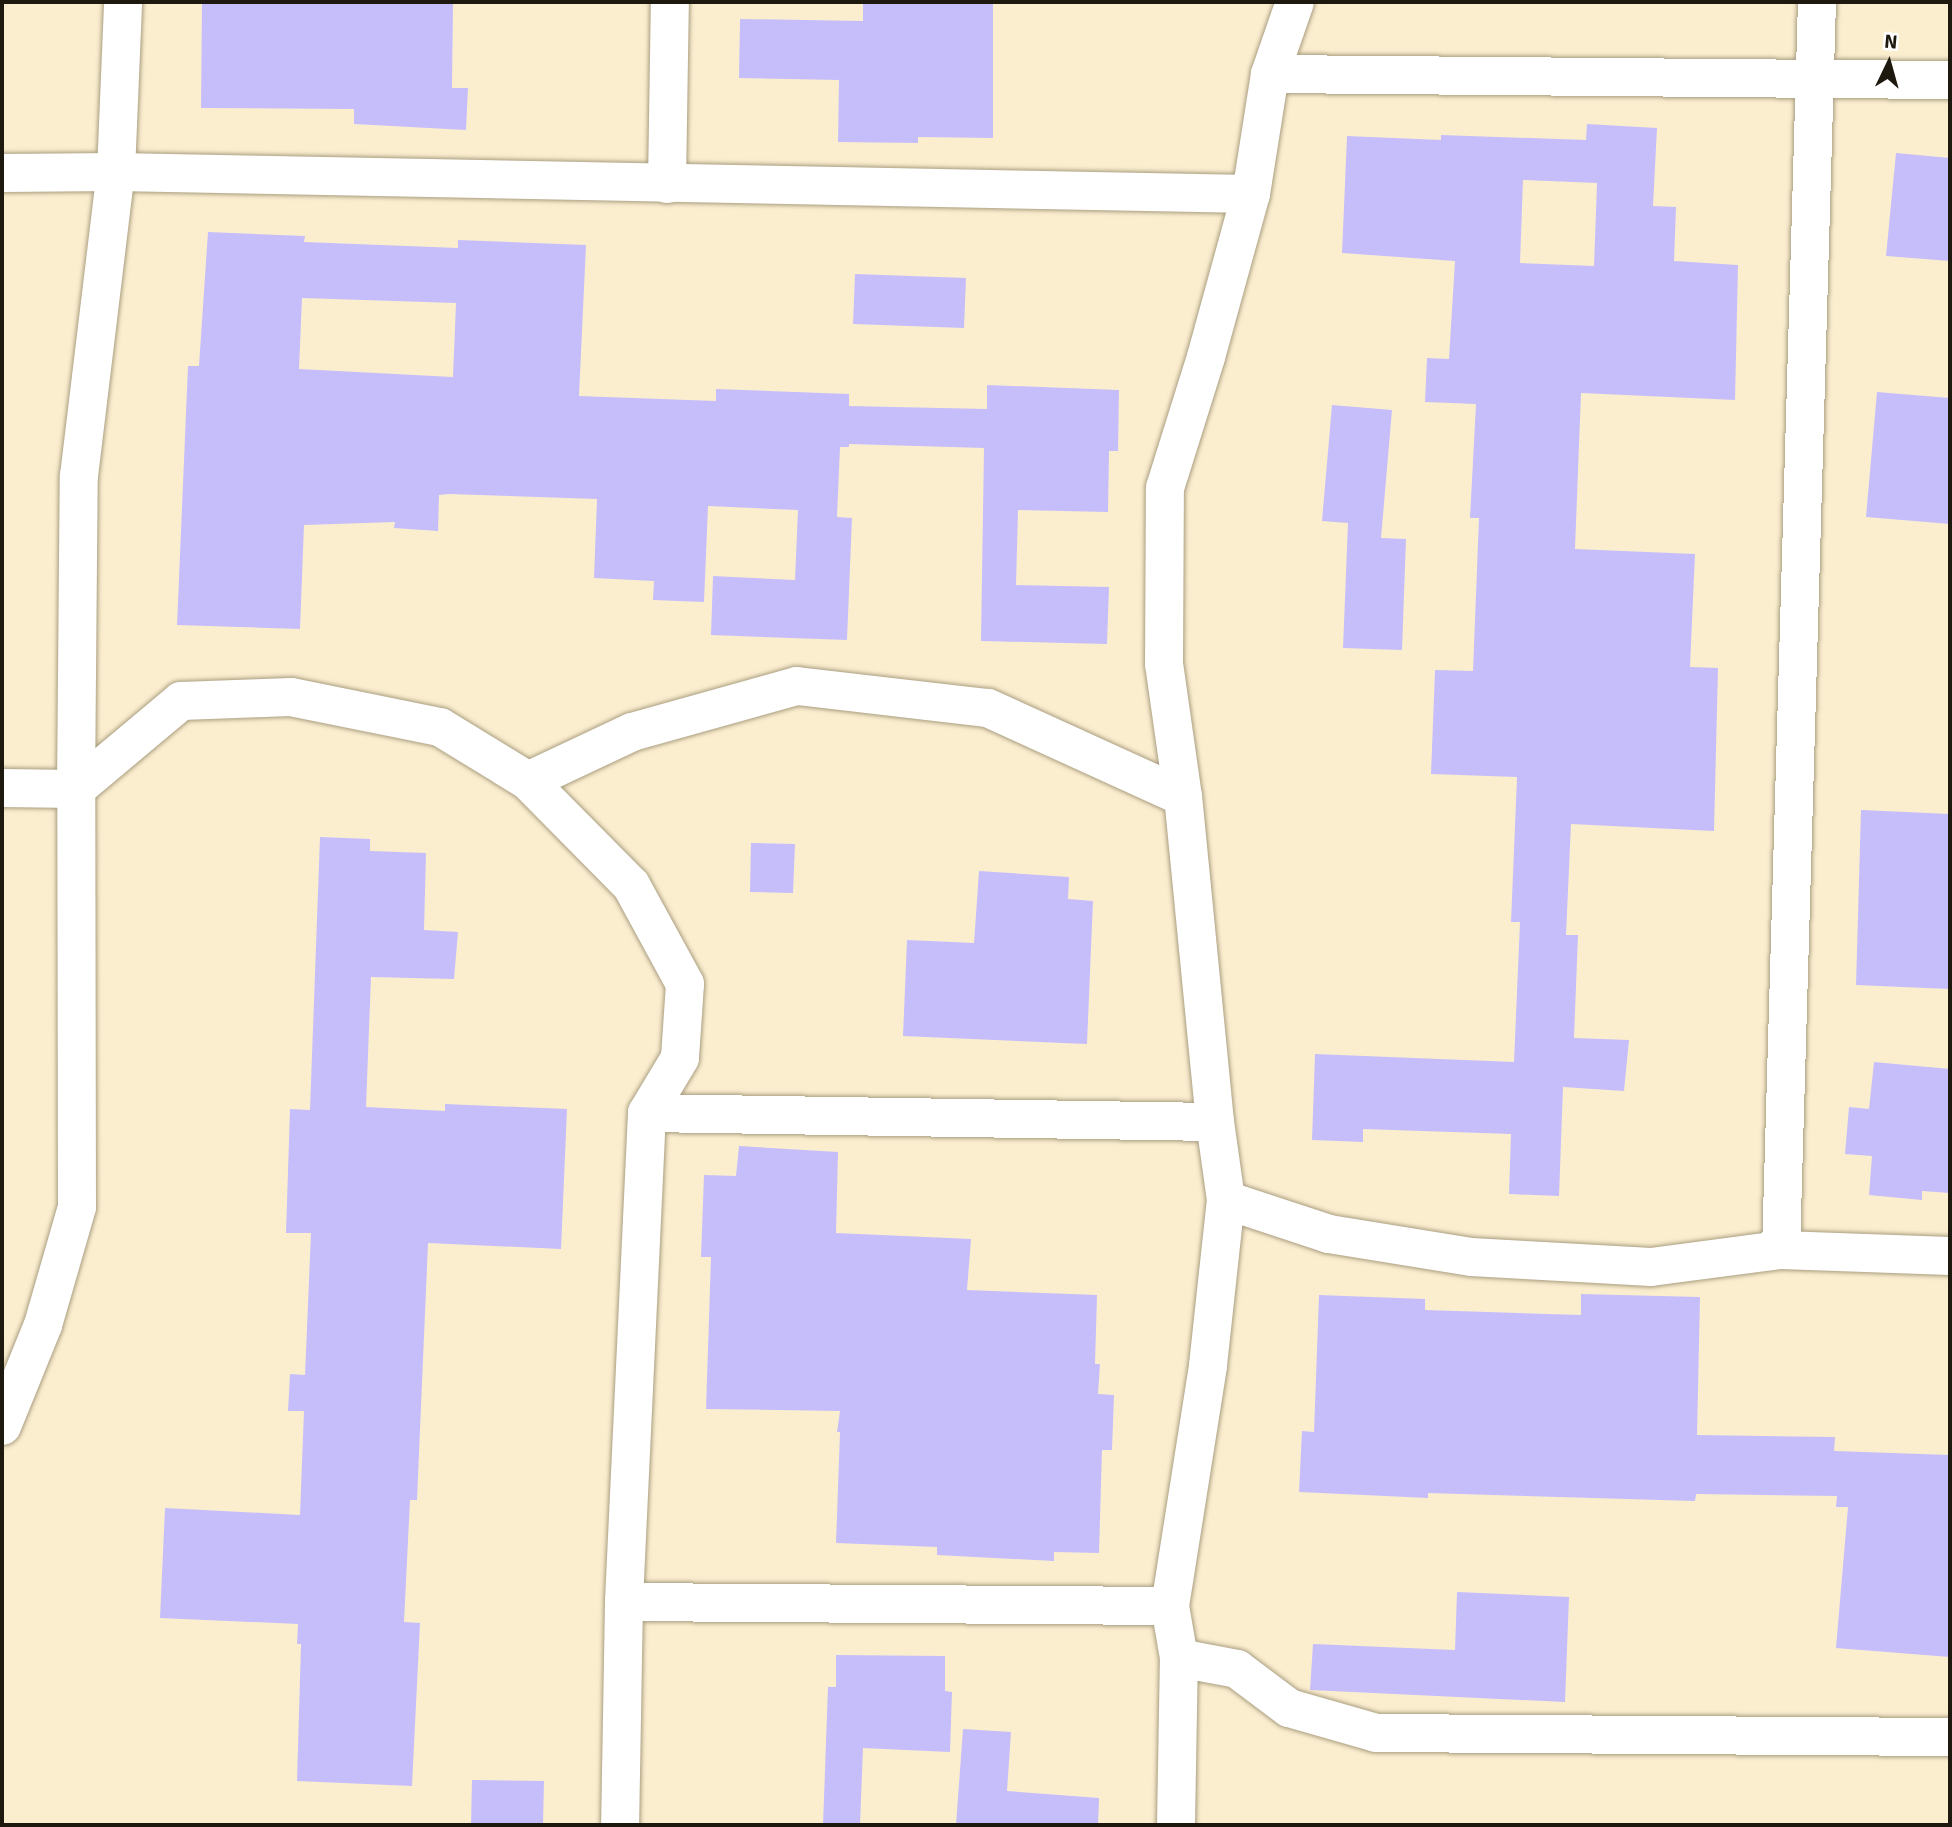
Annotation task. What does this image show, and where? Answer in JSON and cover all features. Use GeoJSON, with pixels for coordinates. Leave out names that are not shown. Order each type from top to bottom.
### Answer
{"type":"FeatureCollection","features":[{"type":"Feature","properties":{"kind":"street"},"geometry":{"type":"LineString","coordinates":[[2,1426],[43,1325],[77,1207],[76,789],[79,476],[116,172],[123,2]]}},
{"type":"Feature","properties":{"kind":"street"},"geometry":{"type":"LineString","coordinates":[[667,184],[670,2]]}},
{"type":"Feature","properties":{"kind":"street"},"geometry":{"type":"LineString","coordinates":[[1176,1825],[1178,1658],[1170,1606],[1208,1365],[1226,1200],[1215,1122],[1183,797],[1164,664],[1165,488],[1206,357],[1251,194],[1270,74],[1295,2]]}},
{"type":"Feature","properties":{"kind":"street"},"geometry":{"type":"LineString","coordinates":[[1781,1250],[1817,2]]}},
{"type":"Feature","properties":{"kind":"street"},"geometry":{"type":"LineString","coordinates":[[1270,74],[1950,80]]}},
{"type":"Feature","properties":{"kind":"street"},"geometry":{"type":"LineString","coordinates":[[2,173],[116,172],[1251,194]]}},
{"type":"Feature","properties":{"kind":"street"},"geometry":{"type":"LineString","coordinates":[[528,781],[632,732],[797,686],[988,708],[1183,797]]}},
{"type":"Feature","properties":{"kind":"street"},"geometry":{"type":"LineString","coordinates":[[2,788],[76,789],[181,701],[291,696],[440,727],[528,781],[631,885],[685,984],[680,1058],[647,1113],[624,1602],[620,1825]]}},
{"type":"Feature","properties":{"kind":"street"},"geometry":{"type":"LineString","coordinates":[[647,1113],[1215,1122]]}},
{"type":"Feature","properties":{"kind":"street"},"geometry":{"type":"LineString","coordinates":[[1226,1200],[1329,1234],[1471,1257],[1651,1267],[1781,1250],[1950,1256]]}},
{"type":"Feature","properties":{"kind":"street"},"geometry":{"type":"LineString","coordinates":[[624,1602],[1170,1606]]}},
{"type":"Feature","properties":{"kind":"street"},"geometry":{"type":"LineString","coordinates":[[1178,1658],[1237,1669],[1289,1708],[1376,1732],[1950,1737]]}},
{"type":"Feature","properties":{"kind":"building"},"geometry":{"type":"Polygon","coordinates":[[[202,2],[453,2],[452,88],[468,88],[466,130],[354,124],[354,109],[201,108],[202,2]]]}},
{"type":"Feature","properties":{"kind":"building"},"geometry":{"type":"Polygon","coordinates":[[[863,2],[993,2],[993,138],[918,137],[918,143],[838,142],[839,80],[739,78],[740,19],[863,21],[863,2]]]}},
{"type":"Feature","properties":{"kind":"building"},"geometry":{"type":"Polygon","coordinates":[[[1587,124],[1657,128],[1653,206],[1676,207],[1674,261],[1738,265],[1735,400],[1581,393],[1575,549],[1695,554],[1690,667],[1718,668],[1714,831],[1571,824],[1566,935],[1578,935],[1574,1038],[1629,1040],[1624,1091],[1563,1087],[1559,1196],[1509,1194],[1511,1134],[1363,1129],[1363,1142],[1312,1140],[1315,1054],[1514,1062],[1520,922],[1511,922],[1517,777],[1431,774],[1435,670],[1473,671],[1479,518],[1470,518],[1476,404],[1425,402],[1427,358],[1449,359],[1455,261],[1342,253],[1347,136],[1441,140],[1441,135],[1586,140],[1587,124]],[[1523,180],[1520,263],[1594,266],[1597,183],[1523,180]]]}},
{"type":"Feature","properties":{"kind":"building"},"geometry":{"type":"Polygon","coordinates":[[[1896,153],[1950,158],[1950,261],[1886,256],[1896,153]]]}},
{"type":"Feature","properties":{"kind":"building"},"geometry":{"type":"Polygon","coordinates":[[[208,232],[305,236],[304,242],[458,248],[458,240],[586,245],[579,396],[716,401],[716,389],[849,394],[849,406],[987,409],[987,385],[1119,390],[1118,451],[1109,451],[1108,512],[1018,510],[1016,585],[1109,587],[1107,644],[981,641],[984,448],[849,444],[849,447],[840,447],[837,517],[852,518],[847,640],[711,635],[713,576],[795,580],[798,510],[708,506],[704,602],[653,600],[654,581],[594,578],[597,499],[449,494],[439,495],[438,531],[394,528],[395,522],[304,525],[300,629],[177,625],[188,366],[199,366],[208,232]],[[302,298],[299,369],[453,377],[456,303],[302,298]]]}},
{"type":"Feature","properties":{"kind":"building"},"geometry":{"type":"Polygon","coordinates":[[[855,274],[966,278],[964,328],[853,324],[855,274]]]}},
{"type":"Feature","properties":{"kind":"building"},"geometry":{"type":"Polygon","coordinates":[[[1877,392],[1950,398],[1950,524],[1866,517],[1877,392]]]}},
{"type":"Feature","properties":{"kind":"building"},"geometry":{"type":"Polygon","coordinates":[[[1332,405],[1392,410],[1381,538],[1406,539],[1402,650],[1343,648],[1348,523],[1322,521],[1332,405]]]}},
{"type":"Feature","properties":{"kind":"building"},"geometry":{"type":"Polygon","coordinates":[[[1861,810],[1950,814],[1950,989],[1856,985],[1861,810]]]}},
{"type":"Feature","properties":{"kind":"building"},"geometry":{"type":"Polygon","coordinates":[[[320,837],[370,839],[370,851],[426,853],[424,930],[458,932],[454,979],[371,977],[366,1107],[445,1111],[445,1104],[567,1109],[561,1249],[428,1243],[417,1500],[410,1500],[404,1622],[420,1623],[412,1786],[297,1781],[301,1644],[297,1644],[298,1624],[160,1618],[165,1508],[300,1515],[304,1411],[288,1411],[290,1374],[305,1375],[311,1233],[286,1233],[290,1109],[310,1110],[320,837]]]}},
{"type":"Feature","properties":{"kind":"building"},"geometry":{"type":"Polygon","coordinates":[[[751,843],[795,844],[793,893],[750,892],[751,843]]]}},
{"type":"Feature","properties":{"kind":"building"},"geometry":{"type":"Polygon","coordinates":[[[979,871],[1069,877],[1068,899],[1093,901],[1087,1044],[903,1036],[907,940],[974,943],[979,871]]]}},
{"type":"Feature","properties":{"kind":"building"},"geometry":{"type":"Polygon","coordinates":[[[1874,1062],[1950,1069],[1950,1193],[1922,1191],[1922,1200],[1869,1195],[1872,1156],[1845,1154],[1849,1107],[1869,1109],[1874,1062]]]}},
{"type":"Feature","properties":{"kind":"building"},"geometry":{"type":"Polygon","coordinates":[[[739,1146],[838,1152],[836,1233],[971,1239],[967,1290],[1097,1295],[1095,1364],[1100,1364],[1098,1394],[1114,1395],[1112,1450],[1102,1450],[1099,1553],[1054,1552],[1054,1561],[937,1555],[937,1547],[836,1543],[840,1432],[837,1432],[840,1411],[706,1409],[711,1257],[701,1257],[704,1175],[736,1176],[739,1146]]]}},
{"type":"Feature","properties":{"kind":"building"},"geometry":{"type":"Polygon","coordinates":[[[1581,1294],[1700,1297],[1697,1435],[1835,1437],[1834,1451],[1950,1455],[1950,1657],[1836,1648],[1848,1507],[1836,1507],[1837,1496],[1696,1494],[1695,1501],[1428,1493],[1428,1498],[1299,1492],[1302,1431],[1314,1432],[1319,1295],[1425,1299],[1425,1310],[1581,1315],[1581,1294]]]}},
{"type":"Feature","properties":{"kind":"building"},"geometry":{"type":"Polygon","coordinates":[[[1457,1592],[1569,1597],[1565,1702],[1310,1690],[1313,1644],[1455,1650],[1457,1592]]]}},
{"type":"Feature","properties":{"kind":"building"},"geometry":{"type":"Polygon","coordinates":[[[836,1655],[945,1656],[945,1691],[952,1692],[950,1752],[863,1748],[860,1825],[823,1825],[828,1687],[836,1687],[836,1655]]]}},
{"type":"Feature","properties":{"kind":"building"},"geometry":{"type":"Polygon","coordinates":[[[963,1729],[1011,1732],[1007,1791],[1099,1798],[1098,1825],[956,1825],[963,1729]]]}},
{"type":"Feature","properties":{"kind":"building"},"geometry":{"type":"Polygon","coordinates":[[[472,1780],[544,1781],[543,1825],[471,1825],[472,1780]]]}}]}
